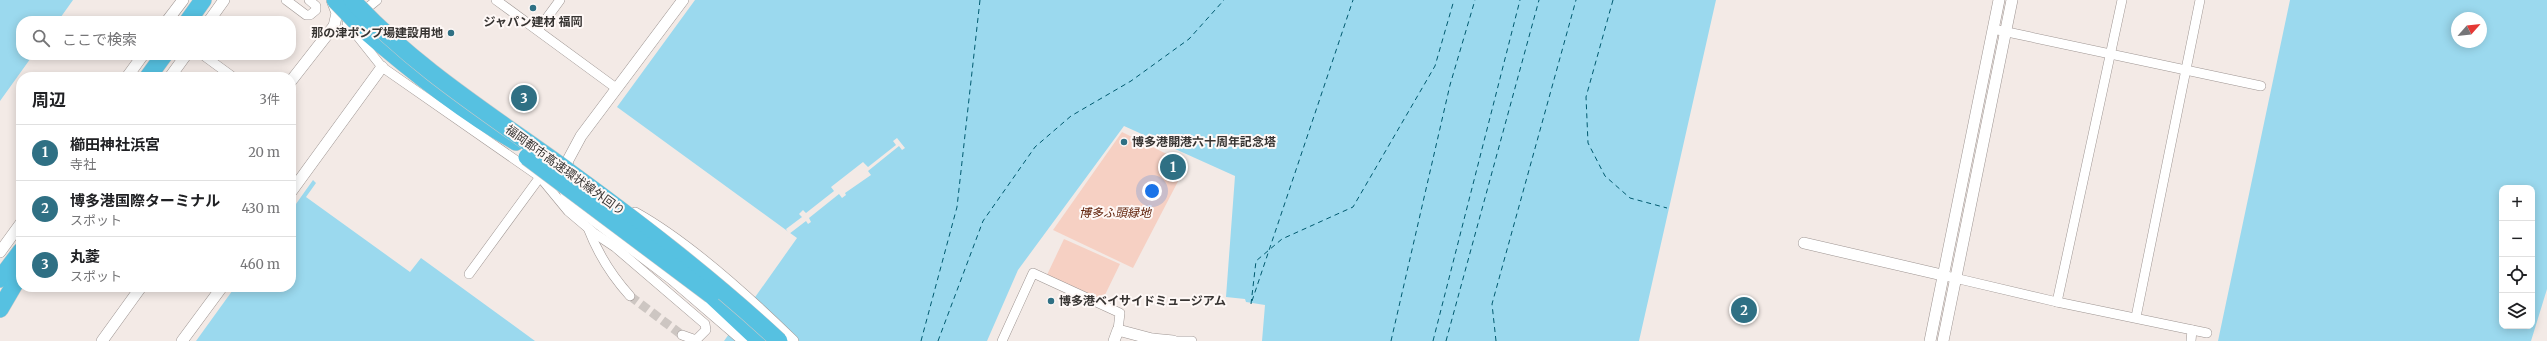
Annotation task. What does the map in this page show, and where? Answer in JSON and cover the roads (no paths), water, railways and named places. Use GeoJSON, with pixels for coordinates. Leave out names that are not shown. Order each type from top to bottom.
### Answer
{"type":"FeatureCollection","features":[{"type":"Feature","properties":{"kind":"highway"},"geometry":{"type":"LineString","coordinates":[[192,16],[203,0]]}},
{"type":"Feature","properties":{"kind":"highway"},"geometry":{"type":"LineString","coordinates":[[334,0],[400,61],[442,95],[494,129]]}},
{"type":"Feature","properties":{"kind":"highway"},"geometry":{"type":"LineString","coordinates":[[334,0],[398,60],[459,106],[487,125],[556,162]]}},
{"type":"Feature","properties":{"kind":"highway"},"geometry":{"type":"LineString","coordinates":[[349,0],[420,70],[494,129],[711,295],[760,341]]}},
{"type":"Feature","properties":{"kind":"highway","name":"福岡都市高速環状線外回り"},"geometry":{"type":"LineString","coordinates":[[352,0],[423,67],[556,162],[661,240],[719,286],[778,341]]}},
{"type":"Feature","properties":{"kind":"highway"},"geometry":{"type":"LineString","coordinates":[[152,72],[160,60]]}},
{"type":"Feature","properties":{"kind":"highway"},"geometry":{"type":"LineString","coordinates":[[0,279],[16,258]]}},
{"type":"Feature","properties":{"kind":"highway"},"geometry":{"type":"LineString","coordinates":[[0,309],[16,282]]}},
{"type":"Feature","properties":{"kind":"street"},"geometry":{"type":"LineString","coordinates":[[171,16],[182,0]]}},
{"type":"Feature","properties":{"kind":"street"},"geometry":{"type":"LineString","coordinates":[[213,16],[224,0]]}},
{"type":"Feature","properties":{"kind":"street"},"geometry":{"type":"LineString","coordinates":[[286,0],[306,15],[310,15],[316,10],[316,6],[309,0]]}},
{"type":"Feature","properties":{"kind":"street"},"geometry":{"type":"LineString","coordinates":[[334,0],[347,24],[382,67],[540,177],[568,211],[588,228],[615,247],[705,324],[706,330],[696,340],[682,335]]}},
{"type":"Feature","properties":{"kind":"street"},"geometry":{"type":"LineString","coordinates":[[296,74],[323,38],[334,26],[337,13],[334,0]]}},
{"type":"Feature","properties":{"kind":"street"},"geometry":{"type":"LineString","coordinates":[[323,38],[347,24],[377,0]]}},
{"type":"Feature","properties":{"kind":"street"},"geometry":{"type":"LineString","coordinates":[[496,0],[616,88]]}},
{"type":"Feature","properties":{"kind":"street"},"geometry":{"type":"LineString","coordinates":[[538,30],[560,0]]}},
{"type":"Feature","properties":{"kind":"street"},"geometry":{"type":"LineString","coordinates":[[683,0],[632,70],[602,106],[572,149],[567,162],[569,173],[661,228],[751,302],[793,341]]}},
{"type":"Feature","properties":{"kind":"street"},"geometry":{"type":"LineString","coordinates":[[1930,341],[1942,274],[1999,0]]}},
{"type":"Feature","properties":{"kind":"street"},"geometry":{"type":"LineString","coordinates":[[1943,341],[2012,0]]}},
{"type":"Feature","properties":{"kind":"street"},"geometry":{"type":"LineString","coordinates":[[2057,302],[2122,0]]}},
{"type":"Feature","properties":{"kind":"street"},"geometry":{"type":"LineString","coordinates":[[2136,318],[2200,0]]}},
{"type":"Feature","properties":{"kind":"street"},"geometry":{"type":"LineString","coordinates":[[1993,29],[2110,52],[2262,86]]}},
{"type":"Feature","properties":{"kind":"street"},"geometry":{"type":"LineString","coordinates":[[131,72],[139,60]]}},
{"type":"Feature","properties":{"kind":"street"},"geometry":{"type":"LineString","coordinates":[[174,72],[182,60]]}},
{"type":"Feature","properties":{"kind":"street"},"geometry":{"type":"LineString","coordinates":[[210,60],[226,72]]}},
{"type":"Feature","properties":{"kind":"street"},"geometry":{"type":"LineString","coordinates":[[296,185],[382,67]]}},
{"type":"Feature","properties":{"kind":"street"},"geometry":{"type":"LineString","coordinates":[[602,106],[588,119],[565,153],[559,173],[568,197],[578,208],[672,279],[744,341]]}},
{"type":"Feature","properties":{"kind":"street"},"geometry":{"type":"LineString","coordinates":[[469,274],[540,177]]}},
{"type":"Feature","properties":{"kind":"street"},"geometry":{"type":"LineString","coordinates":[[588,228],[598,254],[616,281],[630,296]]}},
{"type":"Feature","properties":{"kind":"street"},"geometry":{"type":"LineString","coordinates":[[0,252],[16,230]]}},
{"type":"Feature","properties":{"kind":"street"},"geometry":{"type":"LineString","coordinates":[[1804,243],[2057,302],[2207,333]]}},
{"type":"Feature","properties":{"kind":"street"},"geometry":{"type":"LineString","coordinates":[[1002,341],[1033,273],[1120,313],[1116,336],[1192,341]]}},
{"type":"Feature","properties":{"kind":"street"},"geometry":{"type":"LineString","coordinates":[[0,315],[17,292]]}},
{"type":"Feature","properties":{"kind":"street"},"geometry":{"type":"LineString","coordinates":[[102,341],[137,292]]}},
{"type":"Feature","properties":{"kind":"street"},"geometry":{"type":"LineString","coordinates":[[182,341],[218,292]]}},
{"type":"Feature","properties":{"kind":"street"},"geometry":{"type":"LineString","coordinates":[[2191,341],[2192,330]]}},
{"type":"Feature","properties":{"kind":"water"},"geometry":{"type":"Polygon","coordinates":[[[0,0],[73,0],[62,16],[16,16],[16,60],[29,60],[21,72],[16,72],[16,79],[0,101],[0,0]]]}},
{"type":"Feature","properties":{"kind":"water"},"geometry":{"type":"Polygon","coordinates":[[[695,0],[1716,0],[1639,341],[1262,341],[1265,305],[1246,302],[1245,299],[1226,297],[1235,176],[1124,126],[1018,270],[987,341],[724,341],[797,238],[617,107],[695,0]]]}},
{"type":"Feature","properties":{"kind":"water"},"geometry":{"type":"Polygon","coordinates":[[[2290,0],[2547,0],[2547,289],[2535,328],[2535,185],[2499,185],[2499,329],[2535,329],[2531,341],[2218,341],[2290,0]]]}},
{"type":"Feature","properties":{"kind":"water"},"geometry":{"type":"Polygon","coordinates":[[[313,180],[316,183],[306,197],[410,272],[421,258],[535,341],[196,341],[231,292],[296,292],[296,204],[313,180]]]}},
{"type":"Feature","properties":{"kind":"tunnel"},"geometry":{"type":"LineString","coordinates":[[630,296],[682,335]]}},
{"type":"Feature","properties":{"kind":"place","name":"ジャパン建材 福岡"},"geometry":{"type":"Point","coordinates":[533,8]}},
{"type":"Feature","properties":{"kind":"place","name":"那の津ポンプ場建設用地"},"geometry":{"type":"Point","coordinates":[451,33]}},
{"type":"Feature","properties":{"kind":"place","name":"丸菱"},"geometry":{"type":"Point","coordinates":[524,98]}},
{"type":"Feature","properties":{"kind":"place","name":"博多港開港六十周年記念塔"},"geometry":{"type":"Point","coordinates":[1124,142]}},
{"type":"Feature","properties":{"kind":"place","name":"櫛田神社浜宮"},"geometry":{"type":"Point","coordinates":[1173,167]}},
{"type":"Feature","properties":{"kind":"place","name":"博多港ベイサイドミュージアム"},"geometry":{"type":"Point","coordinates":[1051,301]}},
{"type":"Feature","properties":{"kind":"place","name":"博多港国際ターミナル"},"geometry":{"type":"Point","coordinates":[1744,310]}},
{"type":"Feature","properties":{"kind":"park label","name":"博多ふ頭緑地"},"geometry":{"type":"Point","coordinates":[1115,213]}}]}
